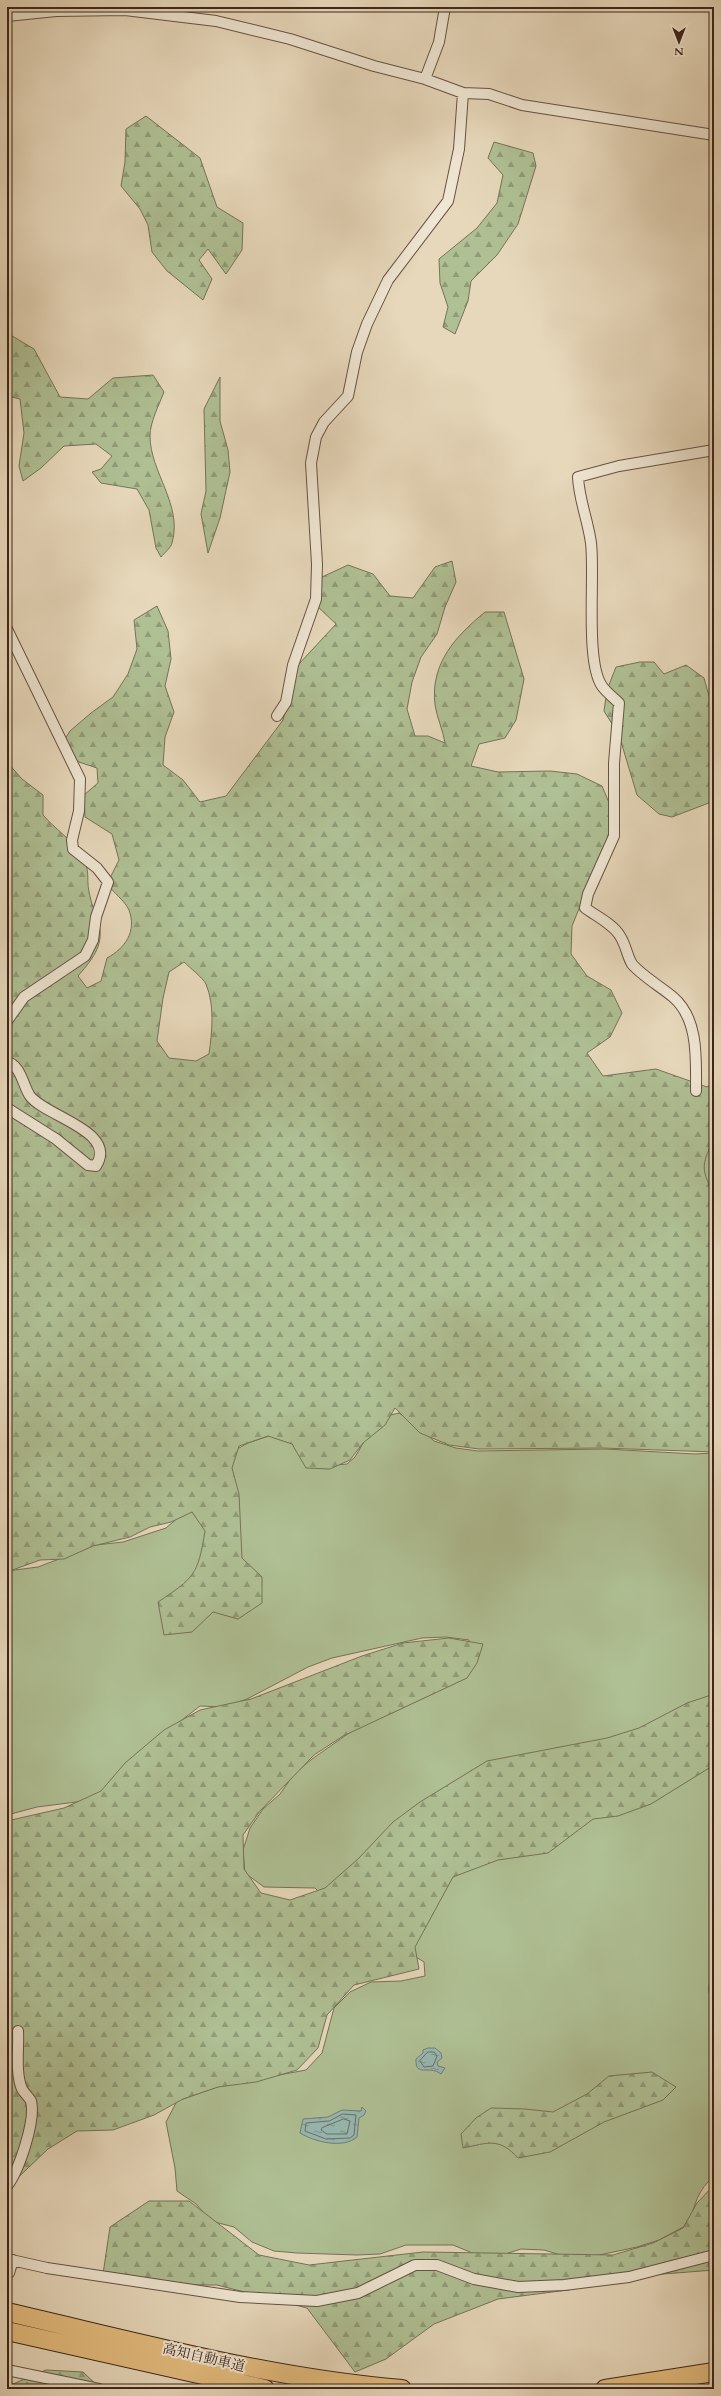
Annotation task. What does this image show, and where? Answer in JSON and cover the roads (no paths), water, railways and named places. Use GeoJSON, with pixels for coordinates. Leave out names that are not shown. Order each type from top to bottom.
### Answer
{"type":"FeatureCollection","features":[{"type":"Feature","properties":{"kind":"highway","name":"高知自動車道"},"geometry":{"type":"LineString","coordinates":[[7,2312],[257,2369],[348,2385],[402,2389]]}},
{"type":"Feature","properties":{"kind":"highway","name":"高知自動車道"},"geometry":{"type":"LineString","coordinates":[[7,2331],[265,2389]]}},
{"type":"Feature","properties":{"kind":"highway"},"geometry":{"type":"LineString","coordinates":[[605,2389],[714,2372]]}},
{"type":"Feature","properties":{"kind":"street"},"geometry":{"type":"LineString","coordinates":[[425,79],[439,42],[445,7]]}},
{"type":"Feature","properties":{"kind":"street"},"geometry":{"type":"LineString","coordinates":[[7,16],[56,11],[125,10],[216,21],[290,39],[374,66],[425,79],[463,93],[489,94],[522,105],[714,135]]}},
{"type":"Feature","properties":{"kind":"street"},"geometry":{"type":"LineString","coordinates":[[277,716],[286,702],[293,665],[316,599],[316,564],[311,463],[316,437],[324,422],[348,396],[362,338],[388,280],[448,201],[459,149],[463,93]]}},
{"type":"Feature","properties":{"kind":"street"},"geometry":{"type":"LineString","coordinates":[[696,1091],[696,1054],[692,1029],[686,1014],[674,998],[632,964],[620,936],[613,928],[585,908],[588,894],[614,836],[614,763],[619,703],[602,686],[596,671],[593,637],[591,542],[579,494],[578,476],[619,466],[714,450]]}},
{"type":"Feature","properties":{"kind":"street"},"geometry":{"type":"LineString","coordinates":[[7,629],[80,779],[79,811],[72,840],[73,849],[97,868],[108,882],[96,917],[94,940],[85,956],[24,997],[7,1020]]}},
{"type":"Feature","properties":{"kind":"street"},"geometry":{"type":"LineString","coordinates":[[7,1062],[11,1063],[23,1079],[30,1096],[35,1101],[50,1111],[86,1130],[92,1136],[100,1150],[101,1158],[96,1166],[88,1166],[56,1139],[7,1108]]}},
{"type":"Feature","properties":{"kind":"street"},"geometry":{"type":"LineString","coordinates":[[7,2186],[20,2162],[31,2119],[31,2102],[22,2088],[19,2073],[18,2031]]}},
{"type":"Feature","properties":{"kind":"street"},"geometry":{"type":"LineString","coordinates":[[9,2273],[10,2260],[47,2268],[240,2297],[316,2301],[358,2293],[415,2265],[437,2265],[474,2280],[494,2285],[518,2287],[564,2285],[629,2277],[714,2255]]}},
{"type":"Feature","properties":{"kind":"street"},"geometry":{"type":"LineString","coordinates":[[7,2370],[99,2389]]}},
{"type":"Feature","properties":{"kind":"water"},"geometry":{"type":"Polygon","coordinates":[[[714,1974],[714,1997],[709,1993],[709,1990],[714,1974]]]}},
{"type":"Feature","properties":{"kind":"water"},"geometry":{"type":"Polygon","coordinates":[[[435,2048],[441,2053],[442,2058],[437,2062],[438,2066],[445,2068],[441,2074],[432,2070],[422,2070],[417,2067],[416,2059],[423,2053],[423,2050],[435,2048]]]}},
{"type":"Feature","properties":{"kind":"water"},"geometry":{"type":"Polygon","coordinates":[[[362,2107],[366,2111],[364,2115],[359,2118],[357,2137],[351,2141],[344,2143],[329,2143],[313,2139],[300,2133],[303,2119],[328,2117],[342,2110],[361,2111],[362,2107]]]}}]}
